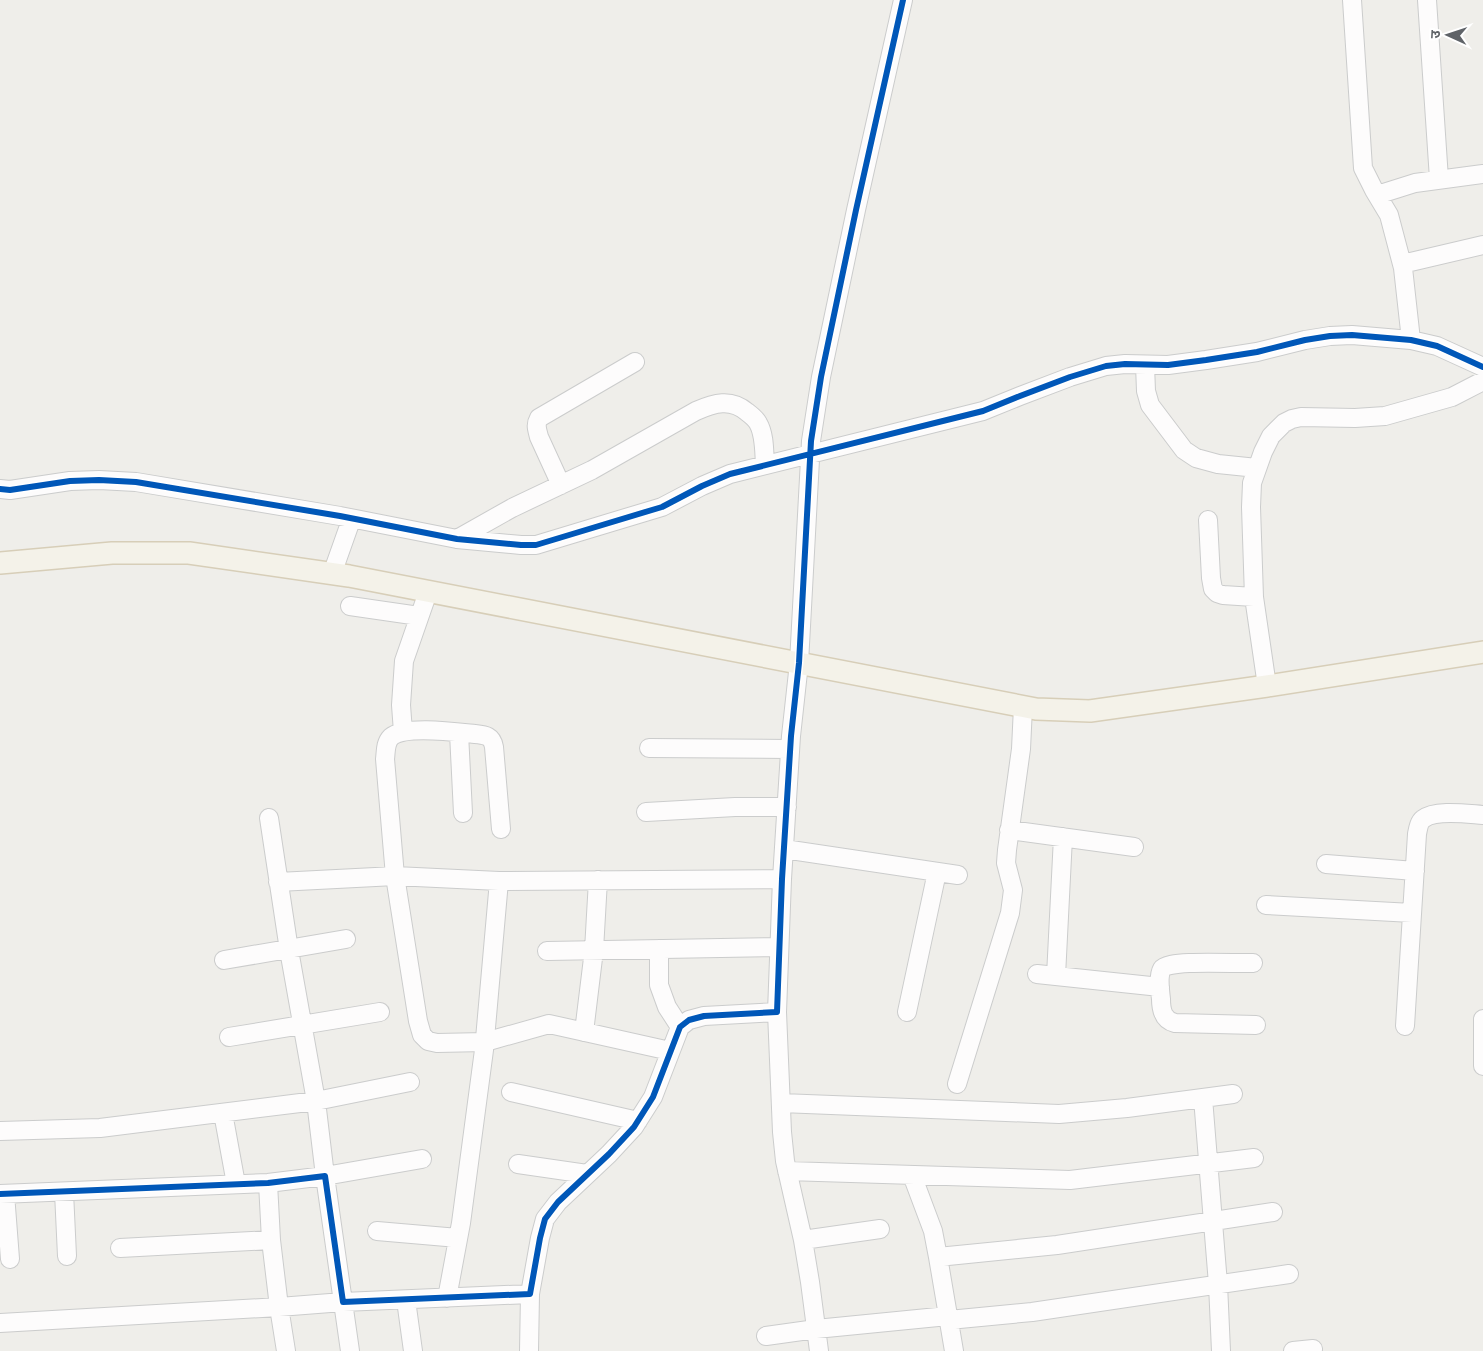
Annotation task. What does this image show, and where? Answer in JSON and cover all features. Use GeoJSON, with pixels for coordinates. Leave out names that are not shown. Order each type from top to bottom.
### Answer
{"type":"FeatureCollection","features":[{"type":"Feature","properties":{"kind":"main road"},"geometry":{"type":"LineString","coordinates":[[0,563],[112,553],[189,553],[332,574],[1036,709],[1090,711],[1267,686],[1483,652]]}},
{"type":"Feature","properties":{"kind":"street"},"geometry":{"type":"LineString","coordinates":[[819,1351],[803,1240],[785,1161],[782,1132],[777,1012],[782,879],[790,749],[799,664],[811,441],[821,377],[903,0]]}},
{"type":"Feature","properties":{"kind":"street"},"geometry":{"type":"LineString","coordinates":[[1352,0],[1363,168],[1389,215],[1402,264],[1411,340]]}},
{"type":"Feature","properties":{"kind":"street"},"geometry":{"type":"LineString","coordinates":[[1428,0],[1439,180]]}},
{"type":"Feature","properties":{"kind":"street"},"geometry":{"type":"LineString","coordinates":[[1377,195],[1414,183],[1483,174]]}},
{"type":"Feature","properties":{"kind":"street"},"geometry":{"type":"LineString","coordinates":[[1402,264],[1483,245]]}},
{"type":"Feature","properties":{"kind":"street"},"geometry":{"type":"LineString","coordinates":[[0,489],[10,490],[99,480],[136,482],[340,516],[457,539],[536,545],[662,507],[730,474],[984,411],[1044,386],[1106,366],[1168,364],[1215,359],[1258,352],[1305,340],[1352,335],[1411,340],[1437,346],[1483,366]]}},
{"type":"Feature","properties":{"kind":"street"},"geometry":{"type":"LineString","coordinates":[[561,485],[536,428],[539,418],[635,362]]}},
{"type":"Feature","properties":{"kind":"street"},"geometry":{"type":"LineString","coordinates":[[1145,365],[1146,391],[1150,405],[1184,450],[1196,458],[1218,464],[1257,468]]}},
{"type":"Feature","properties":{"kind":"street"},"geometry":{"type":"LineString","coordinates":[[1267,686],[1254,597],[1251,507],[1252,483],[1271,436],[1284,423],[1292,419],[1301,417],[1355,418],[1385,416],[1452,397],[1483,381]]}},
{"type":"Feature","properties":{"kind":"street"},"geometry":{"type":"LineString","coordinates":[[457,539],[512,508],[592,470],[712,404],[725,402],[736,405],[758,422],[762,432],[766,465]]}},
{"type":"Feature","properties":{"kind":"street"},"geometry":{"type":"LineString","coordinates":[[1208,520],[1213,589],[1223,595],[1254,597]]}},
{"type":"Feature","properties":{"kind":"street"},"geometry":{"type":"LineString","coordinates":[[332,574],[349,526]]}},
{"type":"Feature","properties":{"kind":"street"},"geometry":{"type":"LineString","coordinates":[[403,732],[401,705],[404,661],[428,592]]}},
{"type":"Feature","properties":{"kind":"street"},"geometry":{"type":"LineString","coordinates":[[350,606],[420,616]]}},
{"type":"Feature","properties":{"kind":"street"},"geometry":{"type":"LineString","coordinates":[[957,1084],[1010,913],[1013,890],[1006,862],[1021,749],[1024,706]]}},
{"type":"Feature","properties":{"kind":"street"},"geometry":{"type":"LineString","coordinates":[[501,830],[492,740],[490,737],[459,732],[410,730],[390,738],[386,744],[385,759],[395,876],[418,1021],[422,1035],[428,1041],[437,1043],[485,1042],[549,1024],[670,1051]]}},
{"type":"Feature","properties":{"kind":"street"},"geometry":{"type":"LineString","coordinates":[[459,732],[463,813]]}},
{"type":"Feature","properties":{"kind":"street"},"geometry":{"type":"LineString","coordinates":[[649,748],[790,749]]}},
{"type":"Feature","properties":{"kind":"street"},"geometry":{"type":"LineString","coordinates":[[646,812],[787,806]]}},
{"type":"Feature","properties":{"kind":"street"},"geometry":{"type":"LineString","coordinates":[[1405,1026],[1419,824],[1423,819],[1437,814],[1483,814]]}},
{"type":"Feature","properties":{"kind":"street"},"geometry":{"type":"LineString","coordinates":[[269,818],[289,950],[316,1101],[350,1351]]}},
{"type":"Feature","properties":{"kind":"street"},"geometry":{"type":"LineString","coordinates":[[1010,830],[1134,847]]}},
{"type":"Feature","properties":{"kind":"street"},"geometry":{"type":"LineString","coordinates":[[1056,976],[1063,837]]}},
{"type":"Feature","properties":{"kind":"street"},"geometry":{"type":"LineString","coordinates":[[784,849],[958,875]]}},
{"type":"Feature","properties":{"kind":"street"},"geometry":{"type":"LineString","coordinates":[[1326,864],[1415,871]]}},
{"type":"Feature","properties":{"kind":"street"},"geometry":{"type":"LineString","coordinates":[[907,1012],[937,872]]}},
{"type":"Feature","properties":{"kind":"street"},"geometry":{"type":"LineString","coordinates":[[278,882],[395,876],[499,881],[782,879]]}},
{"type":"Feature","properties":{"kind":"street"},"geometry":{"type":"LineString","coordinates":[[584,1032],[594,950],[598,880]]}},
{"type":"Feature","properties":{"kind":"street"},"geometry":{"type":"LineString","coordinates":[[447,1298],[458,1238],[485,1042],[499,881]]}},
{"type":"Feature","properties":{"kind":"street"},"geometry":{"type":"LineString","coordinates":[[1266,905],[1412,913]]}},
{"type":"Feature","properties":{"kind":"street"},"geometry":{"type":"LineString","coordinates":[[224,960],[346,939]]}},
{"type":"Feature","properties":{"kind":"street"},"geometry":{"type":"LineString","coordinates":[[547,951],[779,947]]}},
{"type":"Feature","properties":{"kind":"street"},"geometry":{"type":"LineString","coordinates":[[659,949],[659,985],[667,1007],[680,1027]]}},
{"type":"Feature","properties":{"kind":"street"},"geometry":{"type":"LineString","coordinates":[[1253,964],[1179,963],[1167,965],[1162,968],[1160,987],[1161,1008],[1169,1022],[1180,1024],[1256,1025]]}},
{"type":"Feature","properties":{"kind":"street"},"geometry":{"type":"LineString","coordinates":[[1037,974],[1160,987]]}},
{"type":"Feature","properties":{"kind":"street"},"geometry":{"type":"LineString","coordinates":[[230,1037],[380,1012]]}},
{"type":"Feature","properties":{"kind":"street"},"geometry":{"type":"LineString","coordinates":[[529,1351],[530,1294],[538,1245],[545,1219],[558,1202],[609,1154],[634,1127],[652,1097],[680,1027],[689,1020],[704,1016],[777,1012]]}},
{"type":"Feature","properties":{"kind":"street"},"geometry":{"type":"LineString","coordinates":[[1483,1019],[1483,1066]]}},
{"type":"Feature","properties":{"kind":"street"},"geometry":{"type":"LineString","coordinates":[[0,1131],[100,1128],[316,1101],[410,1082]]}},
{"type":"Feature","properties":{"kind":"street"},"geometry":{"type":"LineString","coordinates":[[511,1092],[638,1121]]}},
{"type":"Feature","properties":{"kind":"street"},"geometry":{"type":"LineString","coordinates":[[781,1103],[1058,1114],[1127,1108],[1233,1094]]}},
{"type":"Feature","properties":{"kind":"street"},"geometry":{"type":"LineString","coordinates":[[1204,1098],[1221,1351]]}},
{"type":"Feature","properties":{"kind":"street"},"geometry":{"type":"LineString","coordinates":[[223,1113],[236,1184]]}},
{"type":"Feature","properties":{"kind":"street"},"geometry":{"type":"LineString","coordinates":[[788,1171],[1070,1180],[1254,1158]]}},
{"type":"Feature","properties":{"kind":"street"},"geometry":{"type":"LineString","coordinates":[[10,1258],[3,1194],[268,1183],[325,1176],[422,1159]]}},
{"type":"Feature","properties":{"kind":"street"},"geometry":{"type":"LineString","coordinates":[[518,1164],[587,1174]]}},
{"type":"Feature","properties":{"kind":"street"},"geometry":{"type":"LineString","coordinates":[[912,1175],[933,1231],[954,1351]]}},
{"type":"Feature","properties":{"kind":"street"},"geometry":{"type":"LineString","coordinates":[[268,1183],[271,1240],[286,1351]]}},
{"type":"Feature","properties":{"kind":"street"},"geometry":{"type":"LineString","coordinates":[[64,1192],[68,1256]]}},
{"type":"Feature","properties":{"kind":"street"},"geometry":{"type":"LineString","coordinates":[[938,1256],[1056,1245],[1273,1212]]}},
{"type":"Feature","properties":{"kind":"street"},"geometry":{"type":"LineString","coordinates":[[803,1240],[880,1229]]}},
{"type":"Feature","properties":{"kind":"street"},"geometry":{"type":"LineString","coordinates":[[377,1231],[458,1238]]}},
{"type":"Feature","properties":{"kind":"street"},"geometry":{"type":"LineString","coordinates":[[120,1248],[271,1240]]}},
{"type":"Feature","properties":{"kind":"street"},"geometry":{"type":"LineString","coordinates":[[766,1336],[816,1329],[1032,1312],[1288,1274]]}},
{"type":"Feature","properties":{"kind":"street"},"geometry":{"type":"LineString","coordinates":[[0,1323],[343,1302],[530,1294]]}},
{"type":"Feature","properties":{"kind":"street"},"geometry":{"type":"LineString","coordinates":[[406,1300],[413,1351]]}},
{"type":"Feature","properties":{"kind":"street"},"geometry":{"type":"LineString","coordinates":[[1293,1351],[1313,1349]]}},
{"type":"Feature","properties":{"kind":"cycle path"},"geometry":{"type":"LineString","coordinates":[[0,1194],[268,1183],[325,1176],[343,1302],[530,1294],[545,1219],[558,1202],[609,1154],[634,1127],[653,1097],[680,1027],[689,1020],[704,1016],[777,1012],[782,879],[791,736],[799,663],[811,441],[821,377],[903,0]]}},
{"type":"Feature","properties":{"kind":"cycle path"},"geometry":{"type":"LineString","coordinates":[[0,489],[10,490],[70,481],[136,482],[340,516],[457,539],[536,545],[662,507],[730,474],[983,411],[1070,377],[1106,366],[1125,364],[1168,365],[1257,352],[1305,340],[1352,335],[1411,340],[1437,346],[1483,367]]}}]}
